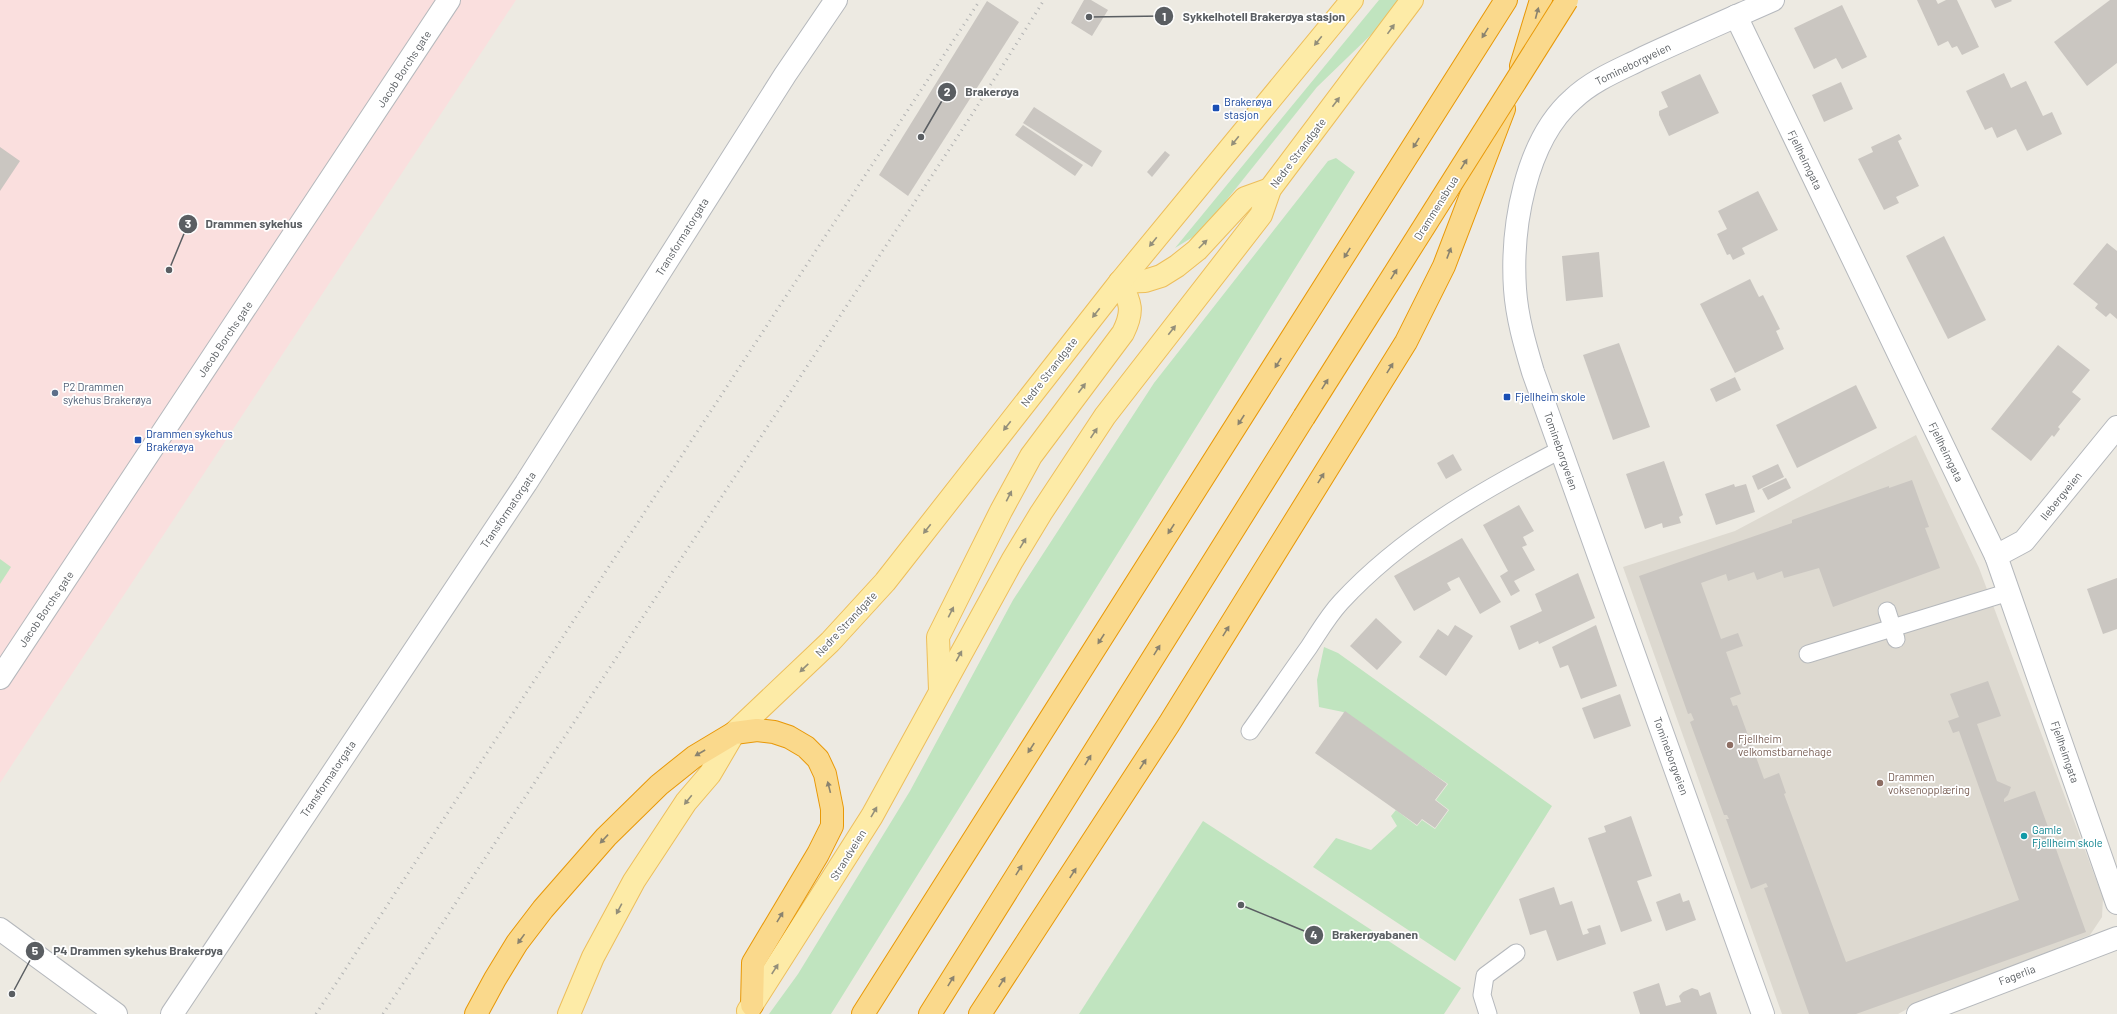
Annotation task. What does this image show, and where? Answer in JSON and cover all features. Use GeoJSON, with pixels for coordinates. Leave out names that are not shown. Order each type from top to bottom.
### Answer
{"type":"FeatureCollection","features":[{"type":"Feature","properties":{"kind":"highway"},"geometry":{"type":"LineString","coordinates":[[863,1014],[1506,0]]}},
{"type":"Feature","properties":{"kind":"highway"},"geometry":{"type":"LineString","coordinates":[[980,1014],[1169,724],[1406,342],[1446,258],[1526,52],[1541,0]]}},
{"type":"Feature","properties":{"kind":"highway","name":"Drammensbrua"},"geometry":{"type":"LineString","coordinates":[[930,1014],[1304,416],[1567,0]]}},
{"type":"Feature","properties":{"kind":"highway"},"geometry":{"type":"LineString","coordinates":[[476,1014],[517,943],[548,903],[606,837],[660,785],[694,757],[734,733],[756,730],[774,732],[789,737],[806,747],[818,759],[825,774],[832,809],[832,826],[818,854],[753,963],[749,1009]]}},
{"type":"Feature","properties":{"kind":"main road","name":"Nedre Strandgate"},"geometry":{"type":"LineString","coordinates":[[734,733],[830,642],[881,587],[1120,282],[1352,0]]}},
{"type":"Feature","properties":{"kind":"main road","name":"Nedre Strandgate"},"geometry":{"type":"LineString","coordinates":[[940,690],[1012,561],[1105,416],[1261,215],[1270,189],[1412,0]]}},
{"type":"Feature","properties":{"kind":"main road"},"geometry":{"type":"LineString","coordinates":[[940,690],[938,636],[1001,511],[1031,456],[1123,333],[1129,322],[1131,309],[1129,299],[1120,282],[1145,281],[1161,276],[1177,266],[1197,250],[1245,198],[1270,189]]}},
{"type":"Feature","properties":{"kind":"main road","name":"Strandveien"},"geometry":{"type":"LineString","coordinates":[[749,1009],[860,836],[906,756],[940,690]]}},
{"type":"Feature","properties":{"kind":"main road"},"geometry":{"type":"LineString","coordinates":[[569,1014],[593,957],[634,881],[666,830],[686,802],[710,774],[734,733]]}},
{"type":"Feature","properties":{"kind":"street","name":"Jacob Borchs gate"},"geometry":{"type":"LineString","coordinates":[[0,678],[449,0]]}},
{"type":"Feature","properties":{"kind":"street","name":"Transformatorgata"},"geometry":{"type":"LineString","coordinates":[[172,1014],[526,483],[785,75],[836,0]]}},
{"type":"Feature","properties":{"kind":"street","name":"Tomineborgveien"},"geometry":{"type":"LineString","coordinates":[[1763,1014],[1560,450],[1523,337],[1515,290],[1514,255],[1518,222],[1539,144],[1555,119],[1573,99],[1600,79],[1773,0]]}},
{"type":"Feature","properties":{"kind":"street","name":"Fjellheimgata"},"geometry":{"type":"LineString","coordinates":[[1736,16],[1996,556],[2117,903]]}},
{"type":"Feature","properties":{"kind":"street","name":"Ilebergveien"},"geometry":{"type":"LineString","coordinates":[[1996,556],[2024,541],[2117,427]]}},
{"type":"Feature","properties":{"kind":"street"},"geometry":{"type":"LineString","coordinates":[[0,928],[116,1014]]}},
{"type":"Feature","properties":{"kind":"street","name":"Fagerlia"},"geometry":{"type":"LineString","coordinates":[[1918,1014],[2117,938]]}},
{"type":"Feature","properties":{"kind":"lane"},"geometry":{"type":"LineString","coordinates":[[1250,731],[1324,623],[1340,603],[1377,565],[1402,544],[1454,510],[1505,479],[1560,450]]}},
{"type":"Feature","properties":{"kind":"lane"},"geometry":{"type":"LineString","coordinates":[[1808,654],[1895,633],[2009,592]]}},
{"type":"Feature","properties":{"kind":"lane"},"geometry":{"type":"LineString","coordinates":[[1887,611],[1895,633]]}},
{"type":"Feature","properties":{"kind":"lane"},"geometry":{"type":"LineString","coordinates":[[1488,1014],[1482,995],[1485,976],[1516,953]]}},
{"type":"Feature","properties":{"kind":"shaded area"},"geometry":{"type":"Polygon","coordinates":[[[0,0],[516,0],[0,783],[0,0]]]}},
{"type":"Feature","properties":{"kind":"shaded area","name":"Drammen voksenopplæring"},"geometry":{"type":"Polygon","coordinates":[[[1916,435],[1979,568],[2103,898],[2102,917],[2090,935],[1911,1007],[1898,1014],[1782,1014],[1623,567],[1735,531],[1916,435]]]}},
{"type":"Feature","properties":{"kind":"green space"},"geometry":{"type":"Polygon","coordinates":[[[1379,0],[1398,0],[1378,28],[1317,87],[1201,232],[1175,248],[1379,0]]]}},
{"type":"Feature","properties":{"kind":"green space"},"geometry":{"type":"Polygon","coordinates":[[[1336,158],[1355,172],[831,1014],[769,1014],[798,974],[910,791],[1013,600],[1154,383],[1328,161],[1336,158]]]}},
{"type":"Feature","properties":{"kind":"green space"},"geometry":{"type":"Polygon","coordinates":[[[0,559],[11,567],[0,584],[0,559]]]}},
{"type":"Feature","properties":{"kind":"green space"},"geometry":{"type":"Polygon","coordinates":[[[1324,647],[1338,653],[1552,806],[1455,961],[1313,867],[1336,838],[1371,850],[1397,826],[1391,816],[1396,810],[1417,826],[1422,820],[1435,829],[1449,810],[1436,800],[1448,784],[1343,712],[1319,707],[1317,680],[1324,647]]]}},
{"type":"Feature","properties":{"kind":"green space"},"geometry":{"type":"Polygon","coordinates":[[[1203,821],[1461,988],[1444,1014],[1079,1014],[1203,821]]]}},
{"type":"Feature","properties":{"kind":"building"},"geometry":{"type":"Polygon","coordinates":[[[1084,0],[1091,0],[1108,10],[1092,36],[1071,23],[1084,0]]]}},
{"type":"Feature","properties":{"kind":"building"},"geometry":{"type":"Polygon","coordinates":[[[1917,0],[1936,0],[1938,4],[1946,0],[1957,0],[1979,47],[1962,55],[1957,46],[1952,48],[1948,41],[1938,46],[1917,0]]]}},
{"type":"Feature","properties":{"kind":"building"},"geometry":{"type":"Polygon","coordinates":[[[1991,0],[2011,0],[2012,1],[1995,8],[1991,0]]]}},
{"type":"Feature","properties":{"kind":"building"},"geometry":{"type":"Polygon","coordinates":[[[2110,0],[2117,0],[2117,63],[2087,86],[2054,42],[2110,0]]]}},
{"type":"Feature","properties":{"kind":"building"},"geometry":{"type":"Polygon","coordinates":[[[987,1],[1019,22],[908,196],[879,175],[987,1]]]}},
{"type":"Feature","properties":{"kind":"building"},"geometry":{"type":"Polygon","coordinates":[[[1842,5],[1867,57],[1842,69],[1836,58],[1814,69],[1794,28],[1842,5]]]}},
{"type":"Feature","properties":{"kind":"building"},"geometry":{"type":"Polygon","coordinates":[[[2004,73],[2011,88],[2026,81],[2043,116],[2052,112],[2062,134],[2027,151],[2016,129],[1997,138],[1992,127],[1985,130],[1966,91],[2004,73]]]}},
{"type":"Feature","properties":{"kind":"building"},"geometry":{"type":"Polygon","coordinates":[[[1700,74],[1719,113],[1669,136],[1659,115],[1659,111],[1668,107],[1661,92],[1700,74]]]}},
{"type":"Feature","properties":{"kind":"building"},"geometry":{"type":"Polygon","coordinates":[[[1841,82],[1853,109],[1824,122],[1812,95],[1841,82]]]}},
{"type":"Feature","properties":{"kind":"building"},"geometry":{"type":"Polygon","coordinates":[[[1034,107],[1102,151],[1092,167],[1023,123],[1034,107]]]}},
{"type":"Feature","properties":{"kind":"building"},"geometry":{"type":"Polygon","coordinates":[[[1023,125],[1083,165],[1075,176],[1015,135],[1023,125]]]}},
{"type":"Feature","properties":{"kind":"building"},"geometry":{"type":"Polygon","coordinates":[[[1899,134],[1902,139],[1898,141],[1919,186],[1896,197],[1899,203],[1884,210],[1858,159],[1873,152],[1871,147],[1899,134]]]}},
{"type":"Feature","properties":{"kind":"building"},"geometry":{"type":"Polygon","coordinates":[[[0,147],[20,161],[0,191],[0,147]]]}},
{"type":"Feature","properties":{"kind":"building"},"geometry":{"type":"Polygon","coordinates":[[[1165,151],[1170,155],[1152,177],[1147,172],[1165,151]]]}},
{"type":"Feature","properties":{"kind":"building"},"geometry":{"type":"Polygon","coordinates":[[[1758,191],[1778,230],[1742,248],[1745,254],[1733,260],[1730,254],[1727,255],[1717,234],[1727,229],[1718,211],[1758,191]]]}},
{"type":"Feature","properties":{"kind":"building"},"geometry":{"type":"Polygon","coordinates":[[[1944,236],[1986,320],[1948,339],[1906,256],[1944,236]]]}},
{"type":"Feature","properties":{"kind":"building"},"geometry":{"type":"Polygon","coordinates":[[[2107,243],[2117,251],[2117,319],[2110,313],[2106,317],[2095,308],[2098,304],[2073,284],[2107,243]]]}},
{"type":"Feature","properties":{"kind":"building"},"geometry":{"type":"Polygon","coordinates":[[[1599,252],[1603,297],[1566,301],[1562,256],[1599,252]]]}},
{"type":"Feature","properties":{"kind":"building"},"geometry":{"type":"Polygon","coordinates":[[[1750,279],[1759,297],[1763,295],[1780,329],[1776,331],[1784,349],[1735,373],[1700,304],[1750,279]]]}},
{"type":"Feature","properties":{"kind":"building"},"geometry":{"type":"Polygon","coordinates":[[[1619,343],[1650,427],[1613,440],[1583,355],[1619,343]]]}},
{"type":"Feature","properties":{"kind":"building"},"geometry":{"type":"Polygon","coordinates":[[[2058,345],[2090,370],[2072,392],[2081,399],[2058,427],[2060,429],[2054,437],[2052,435],[2031,461],[1991,429],[2058,345]]]}},
{"type":"Feature","properties":{"kind":"building"},"geometry":{"type":"Polygon","coordinates":[[[1735,377],[1741,390],[1716,402],[1710,389],[1735,377]]]}},
{"type":"Feature","properties":{"kind":"building"},"geometry":{"type":"Polygon","coordinates":[[[1856,385],[1877,428],[1797,468],[1776,425],[1856,385]]]}},
{"type":"Feature","properties":{"kind":"building"},"geometry":{"type":"Polygon","coordinates":[[[1453,454],[1462,470],[1446,479],[1437,463],[1453,454]]]}},
{"type":"Feature","properties":{"kind":"building"},"geometry":{"type":"Polygon","coordinates":[[[1664,461],[1683,515],[1679,517],[1681,523],[1663,528],[1662,523],[1645,529],[1626,474],[1664,461]]]}},
{"type":"Feature","properties":{"kind":"building"},"geometry":{"type":"Polygon","coordinates":[[[1778,464],[1784,477],[1758,490],[1752,476],[1778,464]]]}},
{"type":"Feature","properties":{"kind":"building"},"geometry":{"type":"Polygon","coordinates":[[[1786,478],[1791,488],[1768,500],[1762,489],[1786,478]]]}},
{"type":"Feature","properties":{"kind":"building"},"geometry":{"type":"Polygon","coordinates":[[[1912,480],[1929,527],[1925,528],[1940,568],[1833,607],[1819,568],[1784,578],[1782,571],[1757,580],[1754,572],[1728,581],[1726,574],[1701,583],[1721,639],[1738,633],[1743,646],[1726,652],[1741,694],[1730,698],[1733,706],[1737,705],[1764,779],[1779,773],[1786,793],[1784,794],[1846,962],[2019,900],[1959,731],[1953,733],[1948,721],[1959,717],[1950,694],[1988,681],[2001,716],[1977,724],[1997,781],[2011,787],[2008,795],[2004,799],[2004,802],[2035,791],[2086,932],[1856,1014],[1809,1014],[1764,888],[1768,887],[1766,883],[1751,889],[1726,819],[1729,819],[1727,815],[1724,815],[1690,722],[1694,720],[1691,713],[1688,714],[1639,576],[1792,523],[1792,520],[1889,486],[1889,488],[1912,480]]]}},
{"type":"Feature","properties":{"kind":"building"},"geometry":{"type":"Polygon","coordinates":[[[1734,484],[1735,487],[1746,484],[1755,512],[1716,525],[1705,494],[1734,484]]]}},
{"type":"Feature","properties":{"kind":"building"},"geometry":{"type":"Polygon","coordinates":[[[1519,505],[1534,531],[1523,537],[1527,545],[1522,547],[1535,570],[1514,581],[1520,591],[1511,596],[1500,576],[1508,571],[1483,525],[1519,505]]]}},
{"type":"Feature","properties":{"kind":"building"},"geometry":{"type":"Polygon","coordinates":[[[1462,538],[1501,602],[1480,614],[1459,577],[1447,583],[1451,590],[1414,611],[1394,576],[1462,538]]]}},
{"type":"Feature","properties":{"kind":"building"},"geometry":{"type":"Polygon","coordinates":[[[1578,573],[1595,618],[1539,644],[1538,641],[1519,650],[1510,626],[1542,611],[1535,594],[1578,573]]]}},
{"type":"Feature","properties":{"kind":"building"},"geometry":{"type":"Polygon","coordinates":[[[2117,578],[2117,629],[2103,634],[2087,589],[2117,578]]]}},
{"type":"Feature","properties":{"kind":"building"},"geometry":{"type":"Polygon","coordinates":[[[1376,618],[1402,642],[1377,670],[1350,646],[1376,618]]]}},
{"type":"Feature","properties":{"kind":"building"},"geometry":{"type":"Polygon","coordinates":[[[1455,625],[1473,636],[1446,676],[1419,657],[1438,629],[1448,636],[1455,625]]]}},
{"type":"Feature","properties":{"kind":"building"},"geometry":{"type":"Polygon","coordinates":[[[1596,625],[1617,686],[1581,699],[1568,665],[1560,668],[1552,647],[1596,625]]]}},
{"type":"Feature","properties":{"kind":"building"},"geometry":{"type":"Polygon","coordinates":[[[1620,694],[1631,726],[1594,739],[1582,708],[1620,694]]]}},
{"type":"Feature","properties":{"kind":"building"},"geometry":{"type":"Polygon","coordinates":[[[1345,711],[1447,784],[1435,800],[1448,810],[1435,828],[1422,819],[1417,825],[1315,753],[1345,711]]]}},
{"type":"Feature","properties":{"kind":"building"},"geometry":{"type":"Polygon","coordinates":[[[1631,816],[1652,876],[1637,881],[1652,921],[1621,932],[1588,838],[1606,832],[1604,826],[1631,816]]]}},
{"type":"Feature","properties":{"kind":"building"},"geometry":{"type":"Polygon","coordinates":[[[1554,887],[1560,905],[1572,901],[1583,935],[1589,933],[1587,929],[1600,925],[1606,944],[1557,961],[1546,930],[1530,935],[1519,899],[1554,887]]]}},
{"type":"Feature","properties":{"kind":"building"},"geometry":{"type":"Polygon","coordinates":[[[1680,893],[1683,902],[1689,900],[1696,920],[1666,931],[1656,902],[1680,893]]]}},
{"type":"Feature","properties":{"kind":"building"},"geometry":{"type":"Polygon","coordinates":[[[1659,983],[1666,1006],[1681,1002],[1679,996],[1683,992],[1692,988],[1698,990],[1700,996],[1710,992],[1717,1014],[1640,1014],[1633,992],[1659,983]]]}},
{"type":"Feature","properties":{"kind":"railway"},"geometry":{"type":"LineString","coordinates":[[316,1014],[980,0]]}},
{"type":"Feature","properties":{"kind":"railway"},"geometry":{"type":"LineString","coordinates":[[383,1014],[971,116],[1044,0]]}},
{"type":"Feature","properties":{"kind":"place","name":"Sykkelhotell Brakerøya stasjon"},"geometry":{"type":"Point","coordinates":[1089,17]}},
{"type":"Feature","properties":{"kind":"place","name":"Brakerøya stasjon"},"geometry":{"type":"Point","coordinates":[1216,108]}},
{"type":"Feature","properties":{"kind":"place","name":"Brakerøya"},"geometry":{"type":"Point","coordinates":[921,137]}},
{"type":"Feature","properties":{"kind":"place","name":"Drammen sykehus"},"geometry":{"type":"Point","coordinates":[169,270]}},
{"type":"Feature","properties":{"kind":"place","name":"P2 Drammen sykehus Brakerøya"},"geometry":{"type":"Point","coordinates":[55,393]}},
{"type":"Feature","properties":{"kind":"place","name":"Fjellheim skole"},"geometry":{"type":"Point","coordinates":[1507,397]}},
{"type":"Feature","properties":{"kind":"place","name":"Drammen sykehus Brakerøya"},"geometry":{"type":"Point","coordinates":[138,440]}},
{"type":"Feature","properties":{"kind":"place","name":"Fjellheim velkomstbarnehage"},"geometry":{"type":"Point","coordinates":[1730,745]}},
{"type":"Feature","properties":{"kind":"place","name":"Drammen voksenopplæring"},"geometry":{"type":"Point","coordinates":[1880,783]}},
{"type":"Feature","properties":{"kind":"place","name":"Gamle Fjellheim skole"},"geometry":{"type":"Point","coordinates":[2024,836]}},
{"type":"Feature","properties":{"kind":"place","name":"Brakerøyabanen"},"geometry":{"type":"Point","coordinates":[1241,905]}},
{"type":"Feature","properties":{"kind":"place","name":"P4 Drammen sykehus Brakerøya"},"geometry":{"type":"Point","coordinates":[12,994]}}]}
